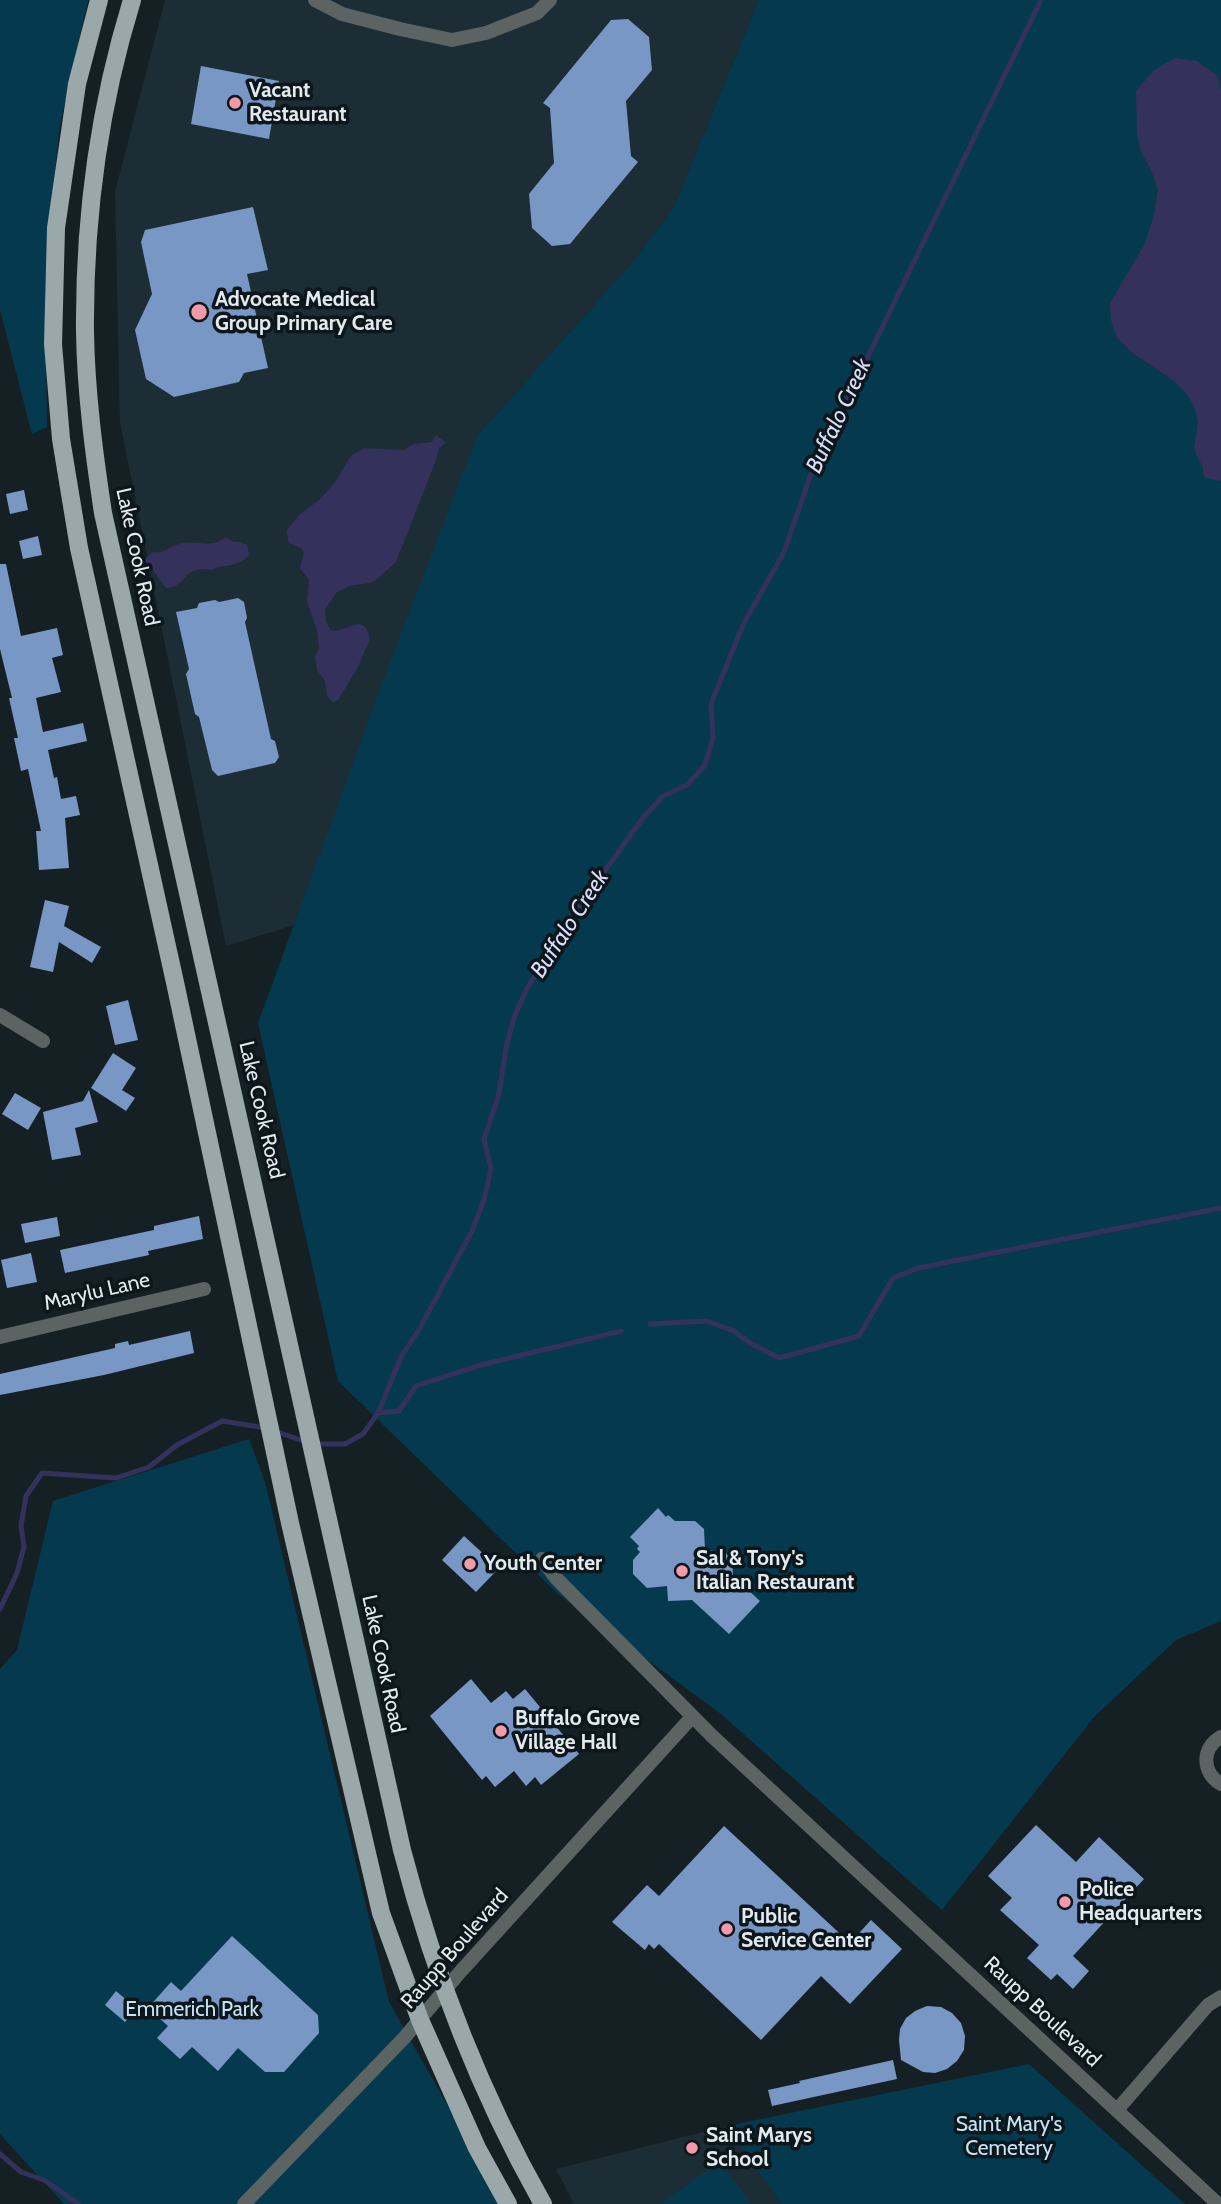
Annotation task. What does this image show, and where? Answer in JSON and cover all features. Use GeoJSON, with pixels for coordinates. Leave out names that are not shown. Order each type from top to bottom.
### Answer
{"type":"FeatureCollection","features":[{"type":"Feature","properties":{"kind":"main road"},"geometry":{"type":"LineString","coordinates":[[99,0],[77,84],[55,228],[53,344],[61,439],[79,548],[179,1000],[290,1523],[381,1913],[420,2020],[477,2148],[508,2204]]}},
{"type":"Feature","properties":{"kind":"main road","name":"Lake Cook Road"},"geometry":{"type":"LineString","coordinates":[[132,0],[110,87],[93,186],[86,266],[85,334],[92,436],[103,513],[328,1514],[390,1804],[414,1897],[465,2043],[506,2135],[543,2204]]}},
{"type":"Feature","properties":{"kind":"street"},"geometry":{"type":"LineString","coordinates":[[315,0],[342,14],[452,40],[486,33],[537,13],[550,0]]}},
{"type":"Feature","properties":{"kind":"street"},"geometry":{"type":"LineString","coordinates":[[0,1015],[43,1041]]}},
{"type":"Feature","properties":{"kind":"street","name":"Marylu Lane"},"geometry":{"type":"LineString","coordinates":[[0,1337],[204,1289]]}},
{"type":"Feature","properties":{"kind":"street","name":"Raupp Boulevard"},"geometry":{"type":"LineString","coordinates":[[542,1559],[556,1578],[692,1717],[1218,2204]]}},
{"type":"Feature","properties":{"kind":"street","name":"Raupp Boulevard"},"geometry":{"type":"LineString","coordinates":[[244,2204],[420,2020],[461,1970],[692,1717]]}},
{"type":"Feature","properties":{"kind":"street"},"geometry":{"type":"LineString","coordinates":[[1221,1737],[1210,1746],[1206,1760],[1211,1776],[1221,1784]]}},
{"type":"Feature","properties":{"kind":"street"},"geometry":{"type":"LineString","coordinates":[[1116,2110],[1208,2005],[1221,1997]]}},
{"type":"Feature","properties":{"kind":"shaded area"},"geometry":{"type":"Polygon","coordinates":[[[165,0],[759,0],[673,209],[631,264],[477,436],[294,925],[226,946],[120,422],[115,192],[165,0]]]}},
{"type":"Feature","properties":{"kind":"shaded area"},"geometry":{"type":"Polygon","coordinates":[[[1175,58],[1197,61],[1218,76],[1221,91],[1221,481],[1206,478],[1203,474],[1194,449],[1198,421],[1194,406],[1186,393],[1117,338],[1111,320],[1110,303],[1145,243],[1154,215],[1158,189],[1141,152],[1137,135],[1136,91],[1154,70],[1175,58]]]}},
{"type":"Feature","properties":{"kind":"shaded area"},"geometry":{"type":"Polygon","coordinates":[[[436,435],[446,443],[439,448],[396,562],[376,580],[349,586],[336,593],[325,610],[330,630],[336,631],[359,624],[367,630],[370,639],[357,669],[338,700],[333,702],[327,696],[325,681],[317,670],[317,630],[307,602],[309,580],[300,568],[304,552],[289,543],[286,531],[299,515],[334,484],[355,453],[365,448],[403,450],[414,444],[432,442],[436,435]]]}},
{"type":"Feature","properties":{"kind":"shaded area"},"geometry":{"type":"Polygon","coordinates":[[[226,537],[247,545],[249,555],[243,561],[212,570],[196,570],[180,583],[166,588],[153,570],[146,566],[145,559],[153,552],[179,544],[214,543],[226,537]]]}},
{"type":"Feature","properties":{"kind":"shaded area","name":"Saint Marys School"},"geometry":{"type":"Polygon","coordinates":[[[727,2126],[781,2204],[574,2204],[556,2169],[727,2126]]]}},
{"type":"Feature","properties":{"kind":"green space"},"geometry":{"type":"Polygon","coordinates":[[[0,0],[88,0],[59,129],[45,286],[47,427],[32,434],[0,310],[0,0]]]}},
{"type":"Feature","properties":{"kind":"green space"},"geometry":{"type":"Polygon","coordinates":[[[759,0],[1221,0],[1221,1621],[1176,1640],[1094,1717],[942,1910],[721,1714],[558,1594],[338,1381],[258,1023],[386,673],[477,436],[631,264],[673,209],[759,0]]]}},
{"type":"Feature","properties":{"kind":"green space","name":"Emmerich Park"},"geometry":{"type":"Polygon","coordinates":[[[249,1439],[265,1482],[389,2002],[503,2204],[64,2204],[0,2134],[0,1669],[17,1650],[53,1501],[249,1439]]]}},
{"type":"Feature","properties":{"kind":"green space","name":"Saint Mary's Cemetery"},"geometry":{"type":"Polygon","coordinates":[[[1029,2064],[1185,2204],[781,2204],[727,2126],[1029,2064]]]}},
{"type":"Feature","properties":{"kind":"green space"},"geometry":{"type":"Polygon","coordinates":[[[720,2161],[751,2204],[660,2204],[720,2161]]]}},
{"type":"Feature","properties":{"kind":"building"},"geometry":{"type":"Polygon","coordinates":[[[628,19],[649,37],[652,70],[626,101],[631,156],[638,162],[570,244],[552,246],[532,228],[529,194],[554,163],[550,108],[543,103],[611,20],[628,19]]]}},
{"type":"Feature","properties":{"kind":"building","name":"Vacant Restaurant"},"geometry":{"type":"Polygon","coordinates":[[[201,66],[279,81],[269,139],[191,124],[201,66]]]}},
{"type":"Feature","properties":{"kind":"building","name":"Advocate Medical Group Primary Care"},"geometry":{"type":"Polygon","coordinates":[[[253,207],[268,270],[247,274],[268,368],[244,373],[239,382],[174,397],[146,379],[135,330],[152,294],[141,242],[145,230],[253,207]]]}},
{"type":"Feature","properties":{"kind":"building"},"geometry":{"type":"Polygon","coordinates":[[[24,490],[28,510],[10,514],[6,494],[24,490]]]}},
{"type":"Feature","properties":{"kind":"building"},"geometry":{"type":"Polygon","coordinates":[[[38,536],[42,555],[23,559],[19,541],[38,536]]]}},
{"type":"Feature","properties":{"kind":"building"},"geometry":{"type":"Polygon","coordinates":[[[0,564],[6,564],[21,636],[57,628],[63,655],[52,658],[61,692],[36,698],[43,732],[83,723],[87,741],[48,750],[61,799],[76,796],[80,815],[65,818],[69,868],[39,870],[36,831],[41,831],[28,769],[21,771],[14,738],[18,738],[9,698],[12,698],[0,649],[0,564]]]}},
{"type":"Feature","properties":{"kind":"building"},"geometry":{"type":"Polygon","coordinates":[[[238,598],[244,602],[247,618],[245,622],[271,739],[275,741],[279,757],[275,763],[218,776],[212,770],[199,717],[195,714],[186,674],[189,669],[176,612],[197,608],[199,603],[238,598]]]}},
{"type":"Feature","properties":{"kind":"building"},"geometry":{"type":"Polygon","coordinates":[[[45,900],[69,906],[64,926],[101,947],[92,963],[59,942],[53,972],[30,967],[45,900]]]}},
{"type":"Feature","properties":{"kind":"building"},"geometry":{"type":"Polygon","coordinates":[[[128,1000],[138,1040],[115,1045],[106,1006],[128,1000]]]}},
{"type":"Feature","properties":{"kind":"building"},"geometry":{"type":"Polygon","coordinates":[[[113,1053],[136,1068],[122,1090],[135,1098],[126,1111],[91,1088],[113,1053]]]}},
{"type":"Feature","properties":{"kind":"building"},"geometry":{"type":"Polygon","coordinates":[[[89,1090],[98,1122],[75,1128],[81,1155],[52,1160],[43,1112],[83,1101],[89,1090]]]}},
{"type":"Feature","properties":{"kind":"building"},"geometry":{"type":"Polygon","coordinates":[[[15,1093],[41,1108],[28,1130],[2,1114],[15,1093]]]}},
{"type":"Feature","properties":{"kind":"building"},"geometry":{"type":"Polygon","coordinates":[[[199,1216],[203,1239],[148,1251],[149,1255],[65,1273],[60,1250],[154,1230],[154,1226],[199,1216]]]}},
{"type":"Feature","properties":{"kind":"building"},"geometry":{"type":"Polygon","coordinates":[[[57,1217],[60,1236],[25,1243],[21,1224],[57,1217]]]}},
{"type":"Feature","properties":{"kind":"building"},"geometry":{"type":"Polygon","coordinates":[[[31,1253],[37,1282],[7,1288],[1,1260],[31,1253]]]}},
{"type":"Feature","properties":{"kind":"building"},"geometry":{"type":"Polygon","coordinates":[[[190,1331],[194,1353],[104,1375],[0,1395],[0,1374],[115,1348],[115,1344],[128,1341],[129,1345],[190,1331]]]}},
{"type":"Feature","properties":{"kind":"building","name":"Sal & Tony's Italian Restaurant"},"geometry":{"type":"Polygon","coordinates":[[[658,1508],[666,1517],[668,1515],[675,1521],[695,1521],[704,1529],[705,1550],[725,1552],[732,1559],[733,1576],[760,1601],[729,1634],[692,1600],[668,1601],[667,1586],[647,1588],[633,1574],[633,1560],[640,1552],[637,1549],[639,1546],[630,1537],[658,1508]]]}},
{"type":"Feature","properties":{"kind":"building","name":"Youth Center"},"geometry":{"type":"Polygon","coordinates":[[[464,1536],[499,1568],[476,1592],[442,1560],[464,1536]]]}},
{"type":"Feature","properties":{"kind":"building","name":"Buffalo Grove Village Hall"},"geometry":{"type":"Polygon","coordinates":[[[471,1679],[491,1703],[506,1691],[513,1699],[525,1689],[579,1754],[541,1785],[535,1777],[526,1786],[514,1771],[495,1787],[486,1776],[482,1780],[430,1716],[471,1679]]]}},
{"type":"Feature","properties":{"kind":"building","name":"Police Headquarters"},"geometry":{"type":"Polygon","coordinates":[[[1036,1825],[1076,1862],[1099,1837],[1144,1879],[1073,1956],[1089,1971],[1073,1989],[1057,1974],[1051,1980],[1027,1958],[1039,1945],[1000,1910],[1012,1898],[988,1876],[1036,1825]]]}},
{"type":"Feature","properties":{"kind":"building","name":"Public Service Center"},"geometry":{"type":"Polygon","coordinates":[[[724,1826],[850,1943],[871,1920],[902,1949],[850,2004],[821,1976],[761,2040],[659,1944],[654,1949],[649,1944],[645,1950],[612,1922],[647,1885],[659,1896],[724,1826]]]}},
{"type":"Feature","properties":{"kind":"building"},"geometry":{"type":"Polygon","coordinates":[[[232,1936],[318,2015],[319,2033],[284,2072],[265,2072],[238,2048],[218,2071],[192,2047],[180,2059],[157,2038],[168,2026],[148,2008],[171,1982],[181,1991],[232,1936]]]}},
{"type":"Feature","properties":{"kind":"building"},"geometry":{"type":"Polygon","coordinates":[[[116,1991],[136,2008],[125,2022],[105,2005],[116,1991]]]}},
{"type":"Feature","properties":{"kind":"building"},"geometry":{"type":"Polygon","coordinates":[[[927,2006],[941,2007],[952,2013],[961,2023],[965,2036],[964,2050],[957,2061],[947,2069],[935,2073],[923,2072],[901,2060],[900,2029],[906,2018],[927,2006]]]}},
{"type":"Feature","properties":{"kind":"building"},"geometry":{"type":"Polygon","coordinates":[[[893,2060],[897,2079],[772,2106],[768,2090],[893,2060]]]}},
{"type":"Feature","properties":{"kind":"waterway","name":"Buffalo Creek"},"geometry":{"type":"LineString","coordinates":[[0,1609],[17,1573],[24,1547],[21,1526],[26,1496],[42,1473],[116,1478],[149,1467],[177,1445],[222,1421],[266,1428],[312,1444],[345,1444],[363,1434],[378,1413],[401,1357],[420,1328],[472,1231],[484,1200],[491,1169],[484,1139],[499,1094],[514,1018],[526,990],[572,916],[643,818],[663,796],[687,785],[705,765],[713,738],[711,704],[743,625],[784,552],[811,474],[1041,0]]}},
{"type":"Feature","properties":{"kind":"waterway"},"geometry":{"type":"LineString","coordinates":[[650,1324],[707,1321],[734,1331],[779,1358],[859,1336],[893,1278],[918,1268],[1221,1208]]}},
{"type":"Feature","properties":{"kind":"waterway"},"geometry":{"type":"LineString","coordinates":[[378,1413],[399,1411],[416,1386],[481,1365],[621,1331]]}},
{"type":"Feature","properties":{"kind":"waterway","name":"Buffalo Creek"},"geometry":{"type":"LineString","coordinates":[[0,2154],[21,2172],[44,2180],[79,2204]]}},
{"type":"Feature","properties":{"kind":"place","name":"Vacant Restaurant"},"geometry":{"type":"Point","coordinates":[235,103]}},
{"type":"Feature","properties":{"kind":"place","name":"Advocate Medical Group Primary Care"},"geometry":{"type":"Point","coordinates":[199,312]}},
{"type":"Feature","properties":{"kind":"place","name":"Youth Center"},"geometry":{"type":"Point","coordinates":[470,1564]}},
{"type":"Feature","properties":{"kind":"place","name":"Sal & Tony's Italian Restaurant"},"geometry":{"type":"Point","coordinates":[682,1571]}},
{"type":"Feature","properties":{"kind":"place","name":"Buffalo Grove Village Hall"},"geometry":{"type":"Point","coordinates":[501,1731]}},
{"type":"Feature","properties":{"kind":"place","name":"Police Headquarters"},"geometry":{"type":"Point","coordinates":[1065,1902]}},
{"type":"Feature","properties":{"kind":"place","name":"Public Service Center"},"geometry":{"type":"Point","coordinates":[727,1929]}},
{"type":"Feature","properties":{"kind":"place","name":"Saint Marys School"},"geometry":{"type":"Point","coordinates":[692,2148]}}]}
